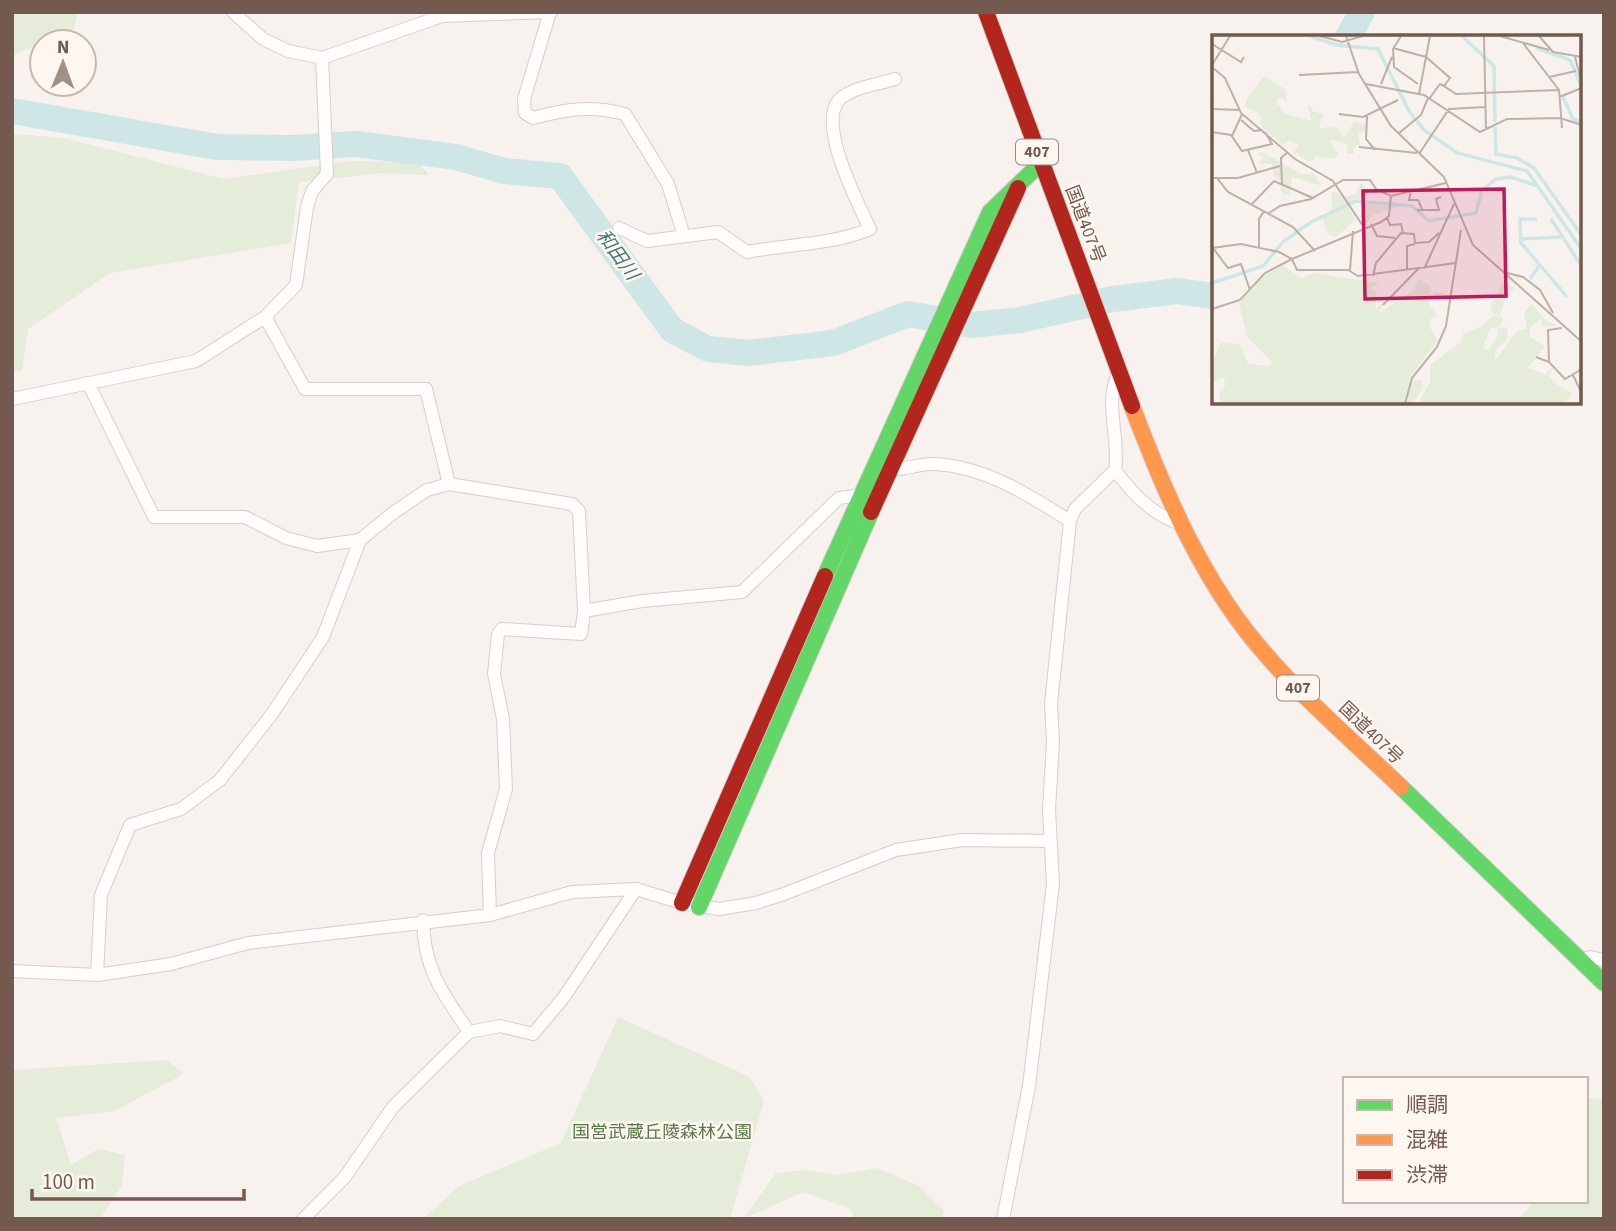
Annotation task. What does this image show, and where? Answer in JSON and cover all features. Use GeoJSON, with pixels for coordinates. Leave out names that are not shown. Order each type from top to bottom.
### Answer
{"type":"FeatureCollection","features":[{"type":"Feature","properties":{"kind":"main road","name":"国道407号"},"geometry":{"type":"LineString","coordinates":[[986,12],[1119,372],[1203,565],[1248,637],[1604,983]]}},
{"type":"Feature","properties":{"kind":"main road"},"geometry":{"type":"LineString","coordinates":[[699,907],[883,466],[1008,216],[1021,180],[1041,163]]}},
{"type":"Feature","properties":{"kind":"main road"},"geometry":{"type":"LineString","coordinates":[[682,903],[861,495],[883,466]]}},
{"type":"Feature","properties":{"kind":"street"},"geometry":{"type":"LineString","coordinates":[[233,12],[263,39],[288,51],[322,58],[443,16],[550,12],[524,99],[525,113],[533,118],[574,107],[599,107],[625,114],[668,184],[684,236]]}},
{"type":"Feature","properties":{"kind":"street"},"geometry":{"type":"LineString","coordinates":[[12,399],[195,361],[265,317],[296,285],[307,206],[312,191],[327,174],[322,58]]}},
{"type":"Feature","properties":{"kind":"street"},"geometry":{"type":"LineString","coordinates":[[619,228],[647,241],[718,232],[747,252],[796,243],[844,240],[870,229],[839,163],[833,109],[840,98],[849,93],[895,79]]}},
{"type":"Feature","properties":{"kind":"street"},"geometry":{"type":"LineString","coordinates":[[265,317],[304,389],[426,389],[449,484]]}},
{"type":"Feature","properties":{"kind":"street"},"geometry":{"type":"LineString","coordinates":[[1003,1219],[1030,1086],[1053,884],[1050,841],[1051,704],[1070,521],[1075,509],[1115,470],[1118,450],[1111,399],[1112,387],[1119,372]]}},
{"type":"Feature","properties":{"kind":"street"},"geometry":{"type":"LineString","coordinates":[[88,383],[154,517],[245,517],[286,538],[317,546],[360,540],[427,490],[449,484],[572,504],[579,511],[584,611],[581,634],[502,629],[498,634],[494,674],[503,719],[506,789],[488,853],[490,915]]}},
{"type":"Feature","properties":{"kind":"street"},"geometry":{"type":"LineString","coordinates":[[883,466],[935,464],[982,474],[1015,486],[1070,521]]}},
{"type":"Feature","properties":{"kind":"street"},"geometry":{"type":"LineString","coordinates":[[1115,470],[1124,482],[1166,519],[1185,525]]}},
{"type":"Feature","properties":{"kind":"street"},"geometry":{"type":"LineString","coordinates":[[584,611],[642,601],[742,592],[839,498],[861,495]]}},
{"type":"Feature","properties":{"kind":"street"},"geometry":{"type":"LineString","coordinates":[[97,975],[101,895],[131,825],[181,809],[220,780],[272,714],[323,637],[360,540]]}},
{"type":"Feature","properties":{"kind":"street"},"geometry":{"type":"LineString","coordinates":[[12,971],[97,975],[172,964],[248,943],[423,920],[490,915],[572,892],[636,889],[682,903],[719,909],[756,903],[853,869],[896,850],[962,840],[1050,841]]}},
{"type":"Feature","properties":{"kind":"street"},"geometry":{"type":"LineString","coordinates":[[303,1219],[345,1177],[401,1098],[469,1032],[500,1026],[533,1034],[564,998],[636,889]]}},
{"type":"Feature","properties":{"kind":"street"},"geometry":{"type":"LineString","coordinates":[[423,920],[424,951],[439,987],[469,1032]]}},
{"type":"Feature","properties":{"kind":"street"},"geometry":{"type":"LineString","coordinates":[[1581,961],[1590,957],[1604,960]]}},
{"type":"Feature","properties":{"kind":"green space"},"geometry":{"type":"Polygon","coordinates":[[[12,12],[78,12],[74,28],[28,28],[28,49],[12,56],[12,12]]]}},
{"type":"Feature","properties":{"kind":"green space"},"geometry":{"type":"Polygon","coordinates":[[[12,134],[64,138],[224,179],[351,161],[417,162],[429,175],[382,173],[299,182],[291,243],[110,273],[28,329],[22,371],[12,370],[12,134]]]}},
{"type":"Feature","properties":{"kind":"green space","name":"国営武蔵丘陵森林公園"},"geometry":{"type":"Polygon","coordinates":[[[618,1017],[750,1077],[764,1101],[730,1219],[423,1219],[459,1186],[561,1143],[618,1017]]]}},
{"type":"Feature","properties":{"kind":"green space"},"geometry":{"type":"Polygon","coordinates":[[[167,1060],[184,1074],[114,1111],[56,1118],[71,1165],[98,1149],[125,1155],[122,1185],[100,1219],[12,1219],[12,1070],[167,1060]]]}},
{"type":"Feature","properties":{"kind":"green space"},"geometry":{"type":"Polygon","coordinates":[[[1588,1098],[1604,1099],[1604,1219],[1519,1219],[1532,1203],[1588,1203],[1588,1098]]]}},
{"type":"Feature","properties":{"kind":"green space"},"geometry":{"type":"Polygon","coordinates":[[[877,1168],[919,1186],[944,1211],[942,1219],[855,1219],[849,1208],[803,1192],[743,1219],[776,1173],[806,1170],[838,1175],[877,1168]]]}},
{"type":"Feature","properties":{"kind":"waterway","name":"和田川"},"geometry":{"type":"LineString","coordinates":[[1349,35],[1362,12]]}},
{"type":"Feature","properties":{"kind":"waterway","name":"和田川"},"geometry":{"type":"LineString","coordinates":[[12,111],[217,147],[294,148],[356,144],[456,157],[504,171],[560,176],[672,330],[708,349],[748,353],[833,343],[908,314],[971,325],[1020,320],[1113,299],[1177,291],[1212,296]]}},
{"type":"Feature","properties":{"kind":"traffic: fast"},"geometry":{"type":"LineString","coordinates":[[825,576],[990,212],[1041,163]]}},
{"type":"Feature","properties":{"kind":"traffic: fast"},"geometry":{"type":"LineString","coordinates":[[699,907],[871,512]]}},
{"type":"Feature","properties":{"kind":"traffic: fast"},"geometry":{"type":"LineString","coordinates":[[1401,787],[1604,983]]}},
{"type":"Feature","properties":{"kind":"traffic: slow"},"geometry":{"type":"LineString","coordinates":[[1132,406],[1180,521],[1226,603],[1280,671],[1401,787]]}},
{"type":"Feature","properties":{"kind":"traffic: jam"},"geometry":{"type":"LineString","coordinates":[[986,12],[1132,406]]}},
{"type":"Feature","properties":{"kind":"traffic: jam"},"geometry":{"type":"LineString","coordinates":[[871,512],[1018,188]]}},
{"type":"Feature","properties":{"kind":"traffic: jam"},"geometry":{"type":"LineString","coordinates":[[682,903],[825,576]]}}]}
